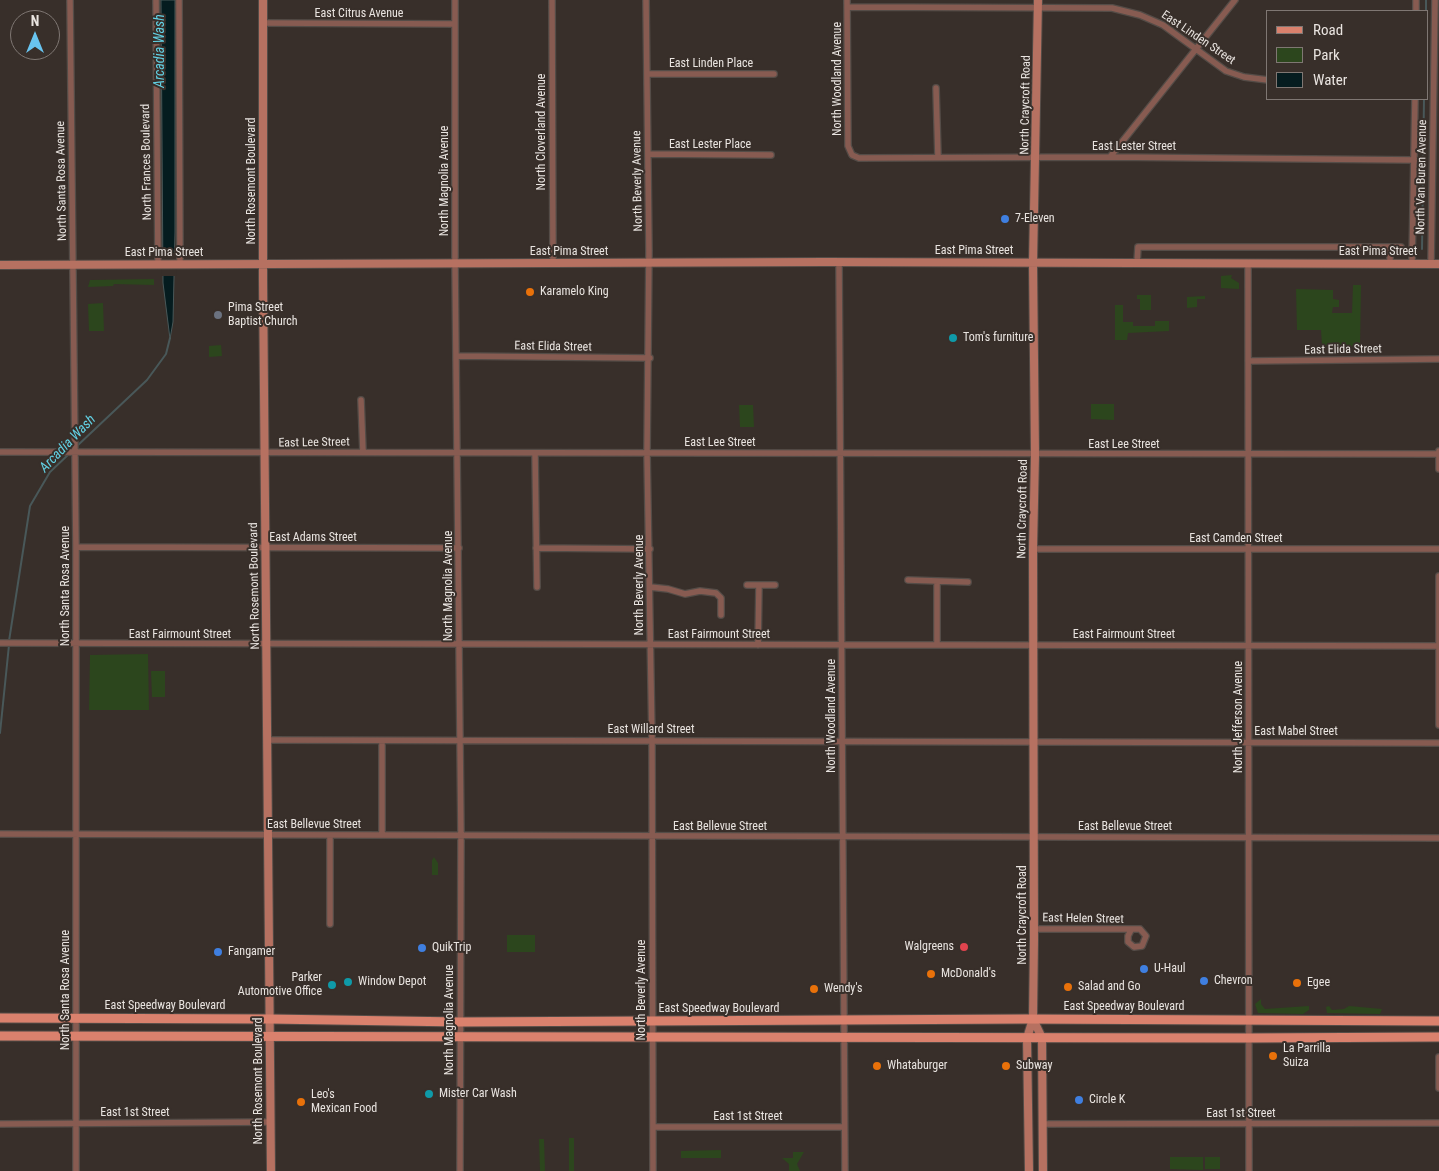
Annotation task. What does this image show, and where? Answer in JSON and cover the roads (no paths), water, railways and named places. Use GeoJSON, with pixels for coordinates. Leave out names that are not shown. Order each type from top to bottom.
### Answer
{"type":"FeatureCollection","features":[{"type":"Feature","properties":{"kind":"main road","name":"East Speedway Boulevard"},"geometry":{"type":"LineString","coordinates":[[0,1018],[460,1022],[1439,1020]]}},
{"type":"Feature","properties":{"kind":"main road"},"geometry":{"type":"LineString","coordinates":[[0,1036],[460,1038],[843,1036],[1027,1038],[1439,1037]]}},
{"type":"Feature","properties":{"kind":"street","name":"North Santa Rosa Avenue"},"geometry":{"type":"LineString","coordinates":[[70,0],[76,547],[76,1171]]}},
{"type":"Feature","properties":{"kind":"street","name":"North Frances Boulevard"},"geometry":{"type":"LineString","coordinates":[[156,0],[161,264]]}},
{"type":"Feature","properties":{"kind":"street"},"geometry":{"type":"LineString","coordinates":[[179,0],[179,264]]}},
{"type":"Feature","properties":{"kind":"street","name":"North Rosemont Boulevard"},"geometry":{"type":"LineString","coordinates":[[263,0],[263,263],[271,1171]]}},
{"type":"Feature","properties":{"kind":"street","name":"North Magnolia Avenue"},"geometry":{"type":"LineString","coordinates":[[455,0],[455,263],[461,835],[460,1171]]}},
{"type":"Feature","properties":{"kind":"street","name":"North Cloverland Avenue"},"geometry":{"type":"LineString","coordinates":[[552,0],[553,263]]}},
{"type":"Feature","properties":{"kind":"street","name":"North Beverly Avenue"},"geometry":{"type":"LineString","coordinates":[[646,0],[650,358],[647,453],[652,740],[653,1171]]}},
{"type":"Feature","properties":{"kind":"street","name":"North Woodland Avenue"},"geometry":{"type":"LineString","coordinates":[[847,0],[848,146],[851,156]]}},
{"type":"Feature","properties":{"kind":"street"},"geometry":{"type":"LineString","coordinates":[[1110,157],[1235,0]]}},
{"type":"Feature","properties":{"kind":"street","name":"North Van Buren Avenue"},"geometry":{"type":"LineString","coordinates":[[1435,0],[1435,264]]}},
{"type":"Feature","properties":{"kind":"street","name":"East Linden Street"},"geometry":{"type":"LineString","coordinates":[[848,7],[1038,3],[1124,10],[1158,22],[1226,71],[1244,77],[1266,80]]}},
{"type":"Feature","properties":{"kind":"street","name":"North Craycroft Road"},"geometry":{"type":"LineString","coordinates":[[1029,1171],[1027,1038],[1034,1020],[1033,549],[1035,455],[1033,263],[1038,3]]}},
{"type":"Feature","properties":{"kind":"street","name":"East Citrus Avenue"},"geometry":{"type":"LineString","coordinates":[[263,23],[455,24]]}},
{"type":"Feature","properties":{"kind":"street","name":"East Linden Place"},"geometry":{"type":"LineString","coordinates":[[648,74],[774,74]]}},
{"type":"Feature","properties":{"kind":"street"},"geometry":{"type":"LineString","coordinates":[[936,88],[938,157]]}},
{"type":"Feature","properties":{"kind":"street","name":"North Van Buren Avenue"},"geometry":{"type":"LineString","coordinates":[[1412,264],[1415,100]]}},
{"type":"Feature","properties":{"kind":"street","name":"East Lester Place"},"geometry":{"type":"LineString","coordinates":[[648,154],[771,155]]}},
{"type":"Feature","properties":{"kind":"street","name":"East Lester Street"},"geometry":{"type":"LineString","coordinates":[[851,156],[862,158],[1110,157],[1414,160]]}},
{"type":"Feature","properties":{"kind":"street","name":"East Pima Street"},"geometry":{"type":"LineString","coordinates":[[1138,263],[1138,247],[1401,247]]}},
{"type":"Feature","properties":{"kind":"street"},"geometry":{"type":"LineString","coordinates":[[1390,247],[1390,264]]}},
{"type":"Feature","properties":{"kind":"street","name":"East Pima Street"},"geometry":{"type":"LineString","coordinates":[[0,265],[649,262],[1435,264]]}},
{"type":"Feature","properties":{"kind":"street","name":"North Woodland Avenue"},"geometry":{"type":"LineString","coordinates":[[839,262],[845,1171]]}},
{"type":"Feature","properties":{"kind":"street","name":"North Jefferson Avenue"},"geometry":{"type":"LineString","coordinates":[[1248,263],[1249,1171]]}},
{"type":"Feature","properties":{"kind":"street","name":"East Elida Street"},"geometry":{"type":"LineString","coordinates":[[456,356],[650,358]]}},
{"type":"Feature","properties":{"kind":"street","name":"East Elida Street"},"geometry":{"type":"LineString","coordinates":[[1248,361],[1439,359]]}},
{"type":"Feature","properties":{"kind":"street"},"geometry":{"type":"LineString","coordinates":[[362,400],[363,452]]}},
{"type":"Feature","properties":{"kind":"street","name":"East Lee Street"},"geometry":{"type":"LineString","coordinates":[[0,452],[1035,455],[1439,453]]}},
{"type":"Feature","properties":{"kind":"street"},"geometry":{"type":"LineString","coordinates":[[534,453],[537,586]]}},
{"type":"Feature","properties":{"kind":"street"},"geometry":{"type":"LineString","coordinates":[[1439,453],[1439,469]]}},
{"type":"Feature","properties":{"kind":"street","name":"East Adams Street"},"geometry":{"type":"LineString","coordinates":[[76,547],[459,548]]}},
{"type":"Feature","properties":{"kind":"street"},"geometry":{"type":"LineString","coordinates":[[536,548],[650,549]]}},
{"type":"Feature","properties":{"kind":"street","name":"East Camden Street"},"geometry":{"type":"LineString","coordinates":[[1033,549],[1439,549]]}},
{"type":"Feature","properties":{"kind":"street"},"geometry":{"type":"LineString","coordinates":[[1439,576],[1439,725]]}},
{"type":"Feature","properties":{"kind":"street"},"geometry":{"type":"LineString","coordinates":[[908,580],[968,582]]}},
{"type":"Feature","properties":{"kind":"street"},"geometry":{"type":"LineString","coordinates":[[937,581],[937,645]]}},
{"type":"Feature","properties":{"kind":"street"},"geometry":{"type":"LineString","coordinates":[[746,585],[775,585]]}},
{"type":"Feature","properties":{"kind":"street"},"geometry":{"type":"LineString","coordinates":[[758,645],[759,585]]}},
{"type":"Feature","properties":{"kind":"street"},"geometry":{"type":"LineString","coordinates":[[650,586],[668,588],[684,594],[700,592],[716,594],[721,598],[721,615]]}},
{"type":"Feature","properties":{"kind":"street","name":"East Fairmount Street"},"geometry":{"type":"LineString","coordinates":[[0,643],[267,645],[459,643],[650,646],[842,644],[1439,646]]}},
{"type":"Feature","properties":{"kind":"street","name":"East Willard Street"},"geometry":{"type":"LineString","coordinates":[[268,740],[1033,741]]}},
{"type":"Feature","properties":{"kind":"street"},"geometry":{"type":"LineString","coordinates":[[382,741],[382,835]]}},
{"type":"Feature","properties":{"kind":"street","name":"East Mabel Street"},"geometry":{"type":"LineString","coordinates":[[1033,741],[1439,742]]}},
{"type":"Feature","properties":{"kind":"street","name":"East Bellevue Street"},"geometry":{"type":"LineString","coordinates":[[0,834],[1439,838]]}},
{"type":"Feature","properties":{"kind":"street"},"geometry":{"type":"LineString","coordinates":[[330,835],[330,924]]}},
{"type":"Feature","properties":{"kind":"street","name":"East Helen Street"},"geometry":{"type":"LineString","coordinates":[[1034,929],[1131,930]]}},
{"type":"Feature","properties":{"kind":"street","name":"North Craycroft Road"},"geometry":{"type":"LineString","coordinates":[[1034,1020],[1042,1038],[1043,1171]]}},
{"type":"Feature","properties":{"kind":"street"},"geometry":{"type":"LineString","coordinates":[[1439,1057],[1439,1088]]}},
{"type":"Feature","properties":{"kind":"street","name":"East 1st Street"},"geometry":{"type":"LineString","coordinates":[[0,1124],[271,1122]]}},
{"type":"Feature","properties":{"kind":"street","name":"East 1st Street"},"geometry":{"type":"LineString","coordinates":[[1042,1124],[1439,1123]]}},
{"type":"Feature","properties":{"kind":"street","name":"East 1st Street"},"geometry":{"type":"LineString","coordinates":[[652,1127],[844,1127]]}},
{"type":"Feature","properties":{"kind":"water","name":"Arcadia Wash"},"geometry":{"type":"Polygon","coordinates":[[[161,0],[175,0],[175,232],[173,322],[170,339],[163,283],[161,0]]]}},
{"type":"Feature","properties":{"kind":"waterway"},"geometry":{"type":"LineString","coordinates":[[1426,0],[1426,10]]}},
{"type":"Feature","properties":{"kind":"waterway"},"geometry":{"type":"LineString","coordinates":[[1422,249],[1424,100]]}},
{"type":"Feature","properties":{"kind":"waterway","name":"Arcadia Wash"},"geometry":{"type":"LineString","coordinates":[[77,446],[147,380],[166,354],[170,338]]}},
{"type":"Feature","properties":{"kind":"waterway","name":"Arcadia Wash"},"geometry":{"type":"LineString","coordinates":[[9,641],[30,506],[50,472],[70,453]]}},
{"type":"Feature","properties":{"kind":"waterway","name":"Arcadia Wash"},"geometry":{"type":"LineString","coordinates":[[0,733],[9,645]]}},
{"type":"Feature","properties":{"kind":"place","name":"7-Eleven"},"geometry":{"type":"Point","coordinates":[1005,219]}},
{"type":"Feature","properties":{"kind":"place","name":"Karamelo King"},"geometry":{"type":"Point","coordinates":[530,292]}},
{"type":"Feature","properties":{"kind":"place","name":"Pima Street Baptist Church"},"geometry":{"type":"Point","coordinates":[218,315]}},
{"type":"Feature","properties":{"kind":"place","name":"Tom's furniture"},"geometry":{"type":"Point","coordinates":[953,338]}},
{"type":"Feature","properties":{"kind":"place","name":"Walgreens"},"geometry":{"type":"Point","coordinates":[964,947]}},
{"type":"Feature","properties":{"kind":"place","name":"QuikTrip"},"geometry":{"type":"Point","coordinates":[422,948]}},
{"type":"Feature","properties":{"kind":"place","name":"Fangamer"},"geometry":{"type":"Point","coordinates":[218,952]}},
{"type":"Feature","properties":{"kind":"place","name":"U-Haul"},"geometry":{"type":"Point","coordinates":[1144,969]}},
{"type":"Feature","properties":{"kind":"place","name":"McDonald's"},"geometry":{"type":"Point","coordinates":[931,974]}},
{"type":"Feature","properties":{"kind":"place","name":"Chevron"},"geometry":{"type":"Point","coordinates":[1204,981]}},
{"type":"Feature","properties":{"kind":"place","name":"Window Depot"},"geometry":{"type":"Point","coordinates":[348,982]}},
{"type":"Feature","properties":{"kind":"place","name":"Egee"},"geometry":{"type":"Point","coordinates":[1297,983]}},
{"type":"Feature","properties":{"kind":"place","name":"Parker Automotive Office"},"geometry":{"type":"Point","coordinates":[332,985]}},
{"type":"Feature","properties":{"kind":"place","name":"Salad and Go"},"geometry":{"type":"Point","coordinates":[1068,987]}},
{"type":"Feature","properties":{"kind":"place","name":"Wendy's"},"geometry":{"type":"Point","coordinates":[814,989]}},
{"type":"Feature","properties":{"kind":"place","name":"La Parrilla Suiza"},"geometry":{"type":"Point","coordinates":[1273,1056]}},
{"type":"Feature","properties":{"kind":"place","name":"Whataburger"},"geometry":{"type":"Point","coordinates":[877,1066]}},
{"type":"Feature","properties":{"kind":"place","name":"Subway"},"geometry":{"type":"Point","coordinates":[1006,1066]}},
{"type":"Feature","properties":{"kind":"place","name":"Mister Car Wash"},"geometry":{"type":"Point","coordinates":[429,1094]}},
{"type":"Feature","properties":{"kind":"place","name":"Circle K"},"geometry":{"type":"Point","coordinates":[1079,1100]}},
{"type":"Feature","properties":{"kind":"place","name":"Leo's Mexican Food"},"geometry":{"type":"Point","coordinates":[301,1102]}}]}
